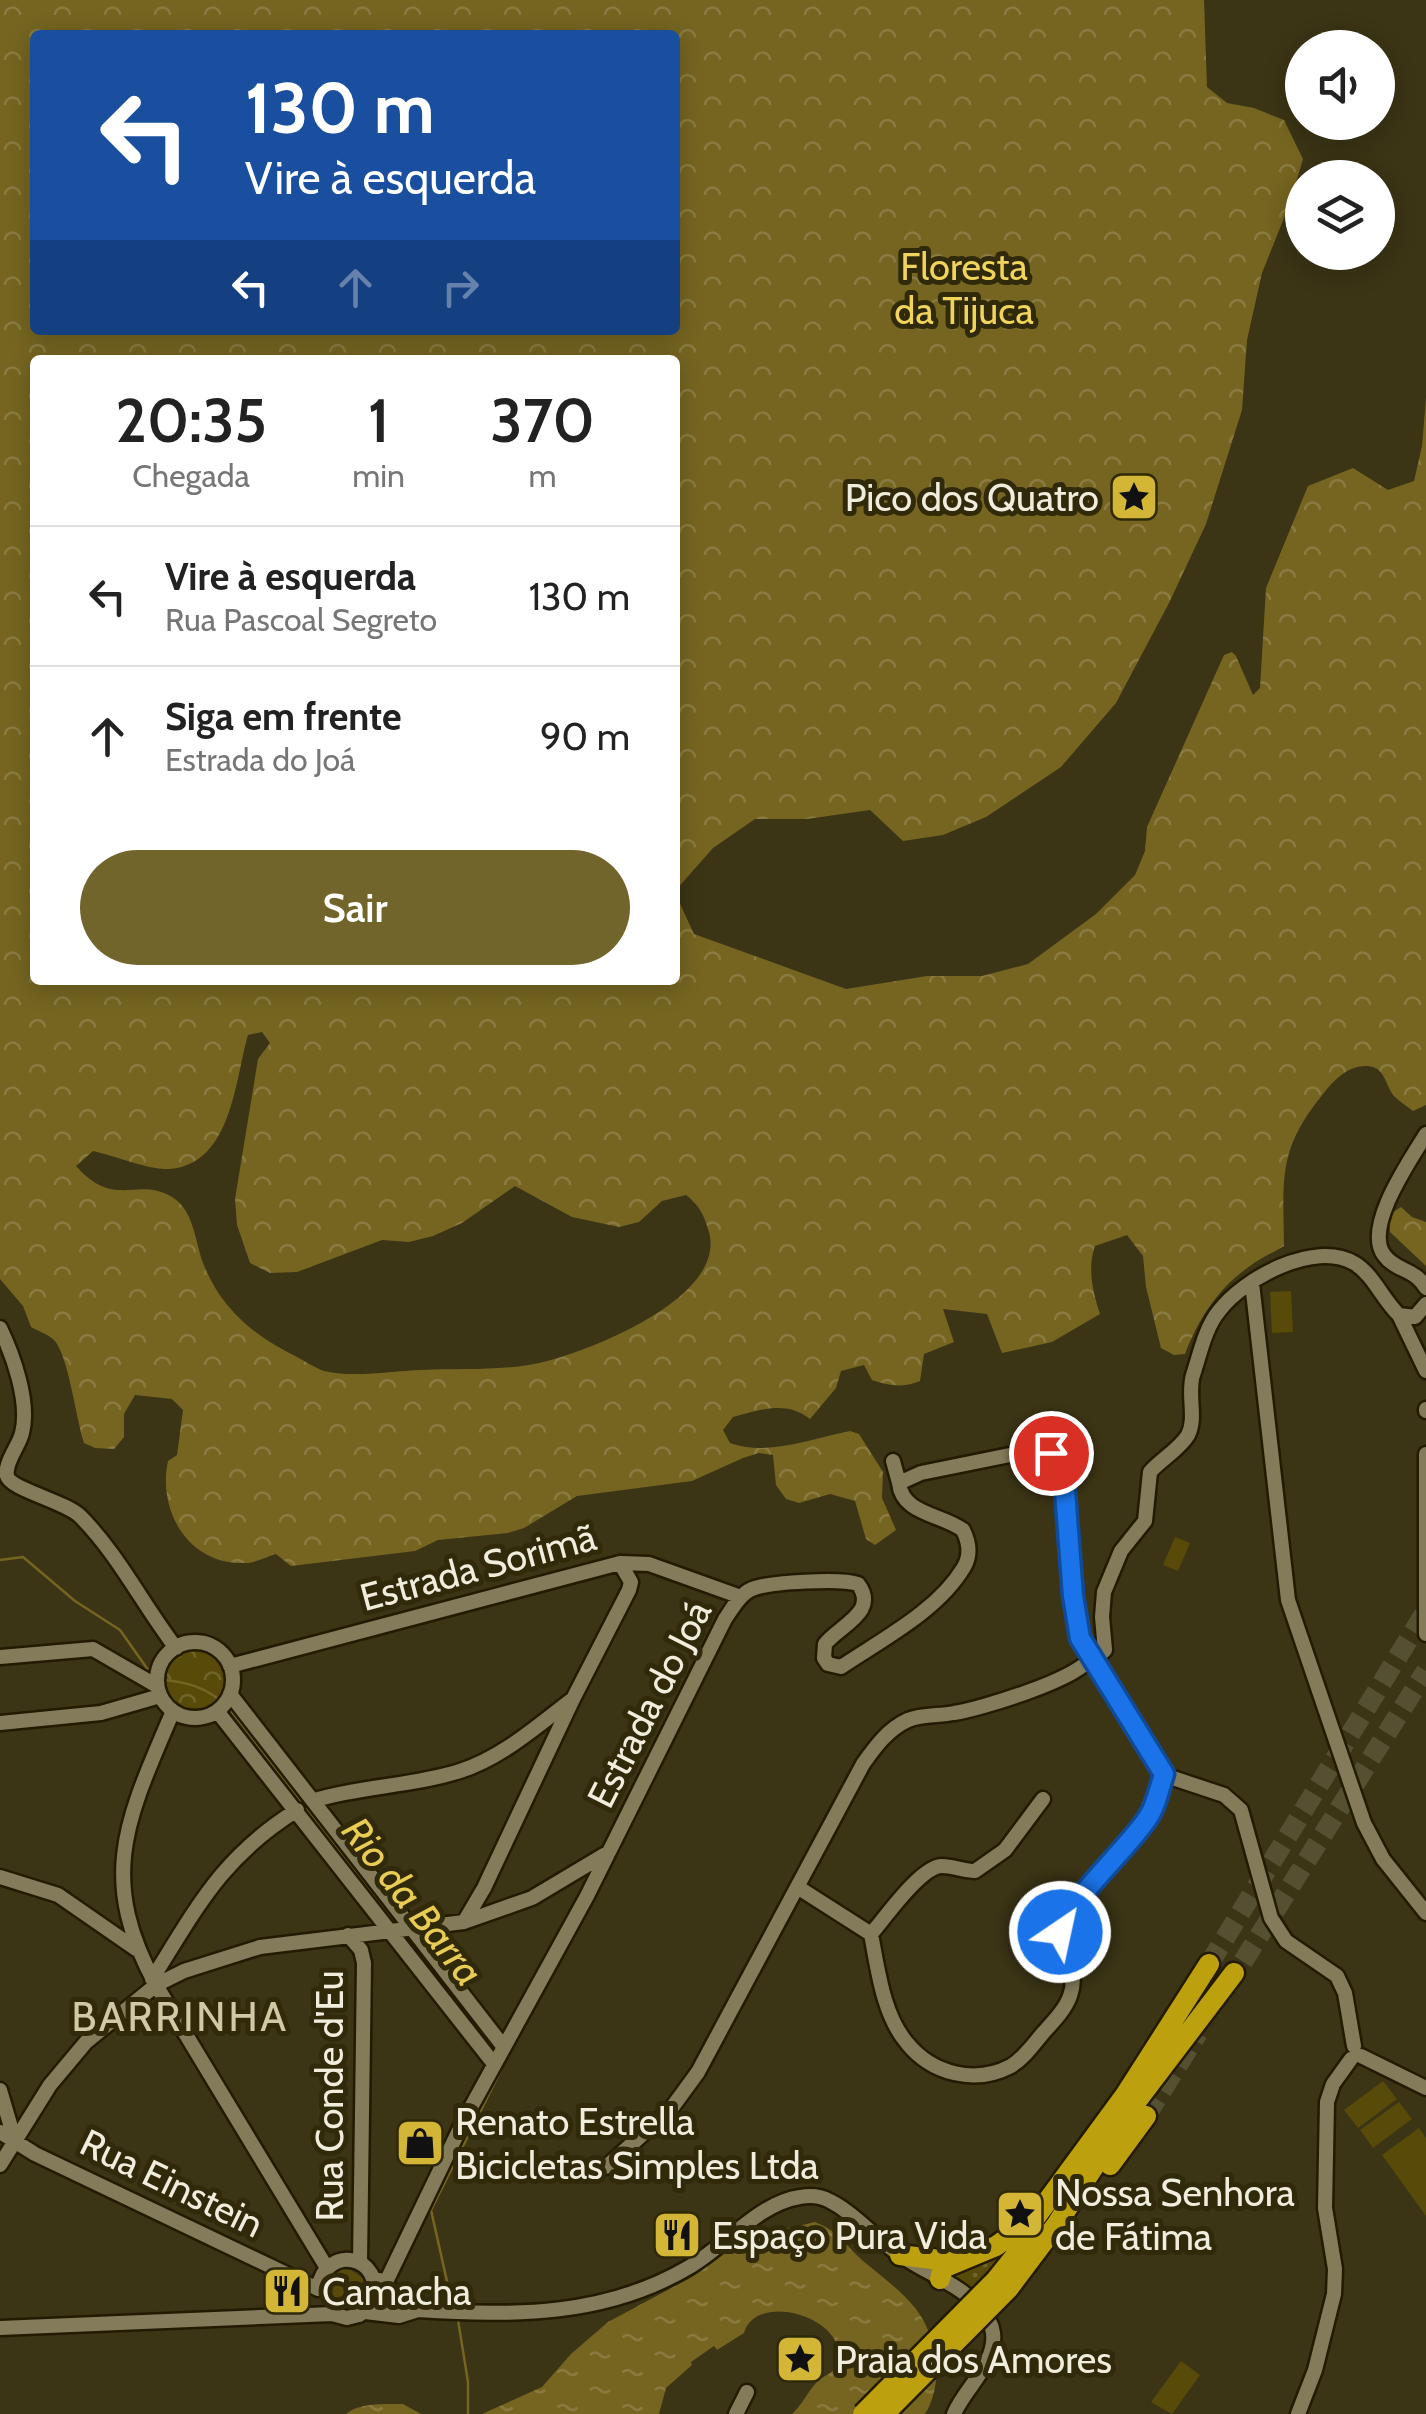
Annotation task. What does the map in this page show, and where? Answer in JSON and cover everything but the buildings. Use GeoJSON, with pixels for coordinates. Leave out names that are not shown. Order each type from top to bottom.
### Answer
{"type":"FeatureCollection","features":[{"type":"Feature","properties":{"kind":"highway"},"geometry":{"type":"LineString","coordinates":[[884,2414],[1007,2289],[1045,2217],[1209,1964]]}},
{"type":"Feature","properties":{"kind":"highway"},"geometry":{"type":"LineString","coordinates":[[901,2414],[1057,2224],[1134,2106],[1234,1973]]}},
{"type":"Feature","properties":{"kind":"highway"},"geometry":{"type":"LineString","coordinates":[[940,2279],[942,2268],[996,2246],[1035,2218],[1126,2094]]}},
{"type":"Feature","properties":{"kind":"highway"},"geometry":{"type":"LineString","coordinates":[[863,2414],[1054,2251],[1115,2156],[1146,2116]]}},
{"type":"Feature","properties":{"kind":"highway"},"geometry":{"type":"LineString","coordinates":[[900,2256],[958,2262]]}},
{"type":"Feature","properties":{"kind":"street"},"geometry":{"type":"LineString","coordinates":[[1426,1134],[1396,1183],[1379,1236],[1385,1258],[1416,1274],[1426,1288]]}},
{"type":"Feature","properties":{"kind":"street"},"geometry":{"type":"LineString","coordinates":[[606,2167],[671,2109],[698,2072],[864,1764],[891,1730],[908,1720],[956,1713],[1069,1675],[1105,1650],[1102,1617],[1106,1584],[1121,1551],[1145,1521],[1150,1472],[1188,1434],[1188,1388],[1216,1314],[1252,1284],[1301,1258],[1337,1257],[1364,1270],[1399,1315],[1426,1372]]}},
{"type":"Feature","properties":{"kind":"street"},"geometry":{"type":"LineString","coordinates":[[1252,1284],[1288,1600],[1364,1823],[1383,1858],[1426,1913]]}},
{"type":"Feature","properties":{"kind":"street"},"geometry":{"type":"LineString","coordinates":[[1399,1315],[1416,1317],[1426,1304]]}},
{"type":"Feature","properties":{"kind":"street"},"geometry":{"type":"LineString","coordinates":[[0,1328],[22,1396],[24,1415],[23,1432],[6,1471],[7,1478],[12,1485],[58,1501],[77,1513],[105,1545],[176,1648]]}},
{"type":"Feature","properties":{"kind":"street"},"geometry":{"type":"LineString","coordinates":[[894,1461],[900,1483],[921,1474],[1033,1450],[1051,1453],[1064,1478],[1080,1638],[1164,1774],[1193,1782],[1235,1802],[1248,1830],[1270,1918],[1286,1941],[1337,1976],[1355,2054],[1333,2084],[1327,2102],[1325,2208],[1335,2269],[1334,2294],[1315,2370],[1298,2414]]}},
{"type":"Feature","properties":{"kind":"street"},"geometry":{"type":"LineString","coordinates":[[1426,1454],[1426,1634]]}},
{"type":"Feature","properties":{"kind":"street","name":"Estrada do Joá"},"geometry":{"type":"LineString","coordinates":[[379,2280],[587,1896],[725,1620],[741,1597],[766,1586],[832,1580],[858,1584],[865,1599],[863,1610],[824,1644],[824,1658],[832,1668],[841,1668],[899,1628],[964,1568],[969,1551],[963,1530],[914,1508],[904,1500],[900,1483]]}},
{"type":"Feature","properties":{"kind":"street"},"geometry":{"type":"LineString","coordinates":[[464,1922],[630,1590],[620,1563]]}},
{"type":"Feature","properties":{"kind":"street","name":"Estrada Sorimã"},"geometry":{"type":"LineString","coordinates":[[230,1666],[620,1563],[649,1564],[741,1597]]}},
{"type":"Feature","properties":{"kind":"street"},"geometry":{"type":"LineString","coordinates":[[158,1685],[161,1664],[176,1648],[188,1643],[213,1647],[230,1666],[224,1703],[297,1810],[403,1931]]}},
{"type":"Feature","properties":{"kind":"street"},"geometry":{"type":"LineString","coordinates":[[0,1657],[93,1649],[158,1685],[172,1711],[200,1718],[224,1703]]}},
{"type":"Feature","properties":{"kind":"street"},"geometry":{"type":"LineString","coordinates":[[0,1723],[101,1713],[158,1685]]}},
{"type":"Feature","properties":{"kind":"street"},"geometry":{"type":"LineString","coordinates":[[315,1800],[460,1771],[488,1759],[573,1699]]}},
{"type":"Feature","properties":{"kind":"street"},"geometry":{"type":"LineString","coordinates":[[224,1703],[315,1800],[403,1931],[498,2055]]}},
{"type":"Feature","properties":{"kind":"street"},"geometry":{"type":"LineString","coordinates":[[172,1711],[149,1762],[129,1822],[122,1889],[125,1913],[136,1950],[154,1982],[327,2268]]}},
{"type":"Feature","properties":{"kind":"street"},"geometry":{"type":"LineString","coordinates":[[529,1732],[541,1739],[548,1753]]}},
{"type":"Feature","properties":{"kind":"street"},"geometry":{"type":"LineString","coordinates":[[798,1888],[871,1934],[891,2018],[906,2042],[928,2064],[952,2074],[980,2075],[1007,2068],[1022,2058],[1069,1998],[1074,1980],[1071,1958],[1060,1932],[1062,1921],[1150,1816],[1164,1774]]}},
{"type":"Feature","properties":{"kind":"street"},"geometry":{"type":"LineString","coordinates":[[871,1934],[915,1882],[933,1868],[975,1871],[1005,1850],[1044,1800]]}},
{"type":"Feature","properties":{"kind":"street"},"geometry":{"type":"LineString","coordinates":[[2,2158],[66,2064],[154,1982],[223,1870],[249,1844],[297,1810]]}},
{"type":"Feature","properties":{"kind":"street"},"geometry":{"type":"LineString","coordinates":[[154,1982],[260,1947],[464,1922],[515,1906],[609,1852]]}},
{"type":"Feature","properties":{"kind":"street"},"geometry":{"type":"LineString","coordinates":[[0,1877],[58,1895],[136,1950]]}},
{"type":"Feature","properties":{"kind":"street"},"geometry":{"type":"LineString","coordinates":[[569,1878],[586,1882],[587,1896]]}},
{"type":"Feature","properties":{"kind":"street","name":"Rua Conde d'Eu"},"geometry":{"type":"LineString","coordinates":[[348,1935],[361,1950],[364,1963],[360,2263]]}},
{"type":"Feature","properties":{"kind":"street"},"geometry":{"type":"LineString","coordinates":[[1355,2054],[1426,2088]]}},
{"type":"Feature","properties":{"kind":"street"},"geometry":{"type":"LineString","coordinates":[[0,2090],[15,2141]]}},
{"type":"Feature","properties":{"kind":"street","name":"Rua Einstein"},"geometry":{"type":"LineString","coordinates":[[0,2132],[34,2154],[318,2289]]}},
{"type":"Feature","properties":{"kind":"street"},"geometry":{"type":"LineString","coordinates":[[369,2306],[400,2316],[418,2310],[572,2309],[618,2300],[673,2276],[771,2208],[797,2197],[829,2200],[900,2256],[970,2298],[990,2322],[993,2345],[988,2359],[954,2414]]}},
{"type":"Feature","properties":{"kind":"street"},"geometry":{"type":"LineString","coordinates":[[332,2314],[322,2304],[320,2278],[327,2268],[343,2260],[360,2263],[418,2310]]}},
{"type":"Feature","properties":{"kind":"street"},"geometry":{"type":"LineString","coordinates":[[0,2328],[332,2314],[347,2318],[369,2306],[379,2280]]}},
{"type":"Feature","properties":{"kind":"street"},"geometry":{"type":"LineString","coordinates":[[400,2316],[403,2300]]}},
{"type":"Feature","properties":{"kind":"street"},"geometry":{"type":"LineString","coordinates":[[736,2414],[747,2392]]}},
{"type":"Feature","properties":{"kind":"green space","name":"Floresta da Tijuca"},"geometry":{"type":"Polygon","coordinates":[[[0,0],[1204,0],[1207,87],[1227,103],[1284,120],[1285,140],[1294,140],[1303,159],[1285,160],[1285,216],[1262,273],[1247,340],[1242,410],[1206,524],[1116,703],[1061,767],[986,817],[943,835],[903,841],[870,810],[807,819],[755,819],[713,848],[680,885],[680,355],[30,355],[30,985],[680,985],[680,904],[694,934],[846,989],[927,976],[982,976],[1028,964],[1096,914],[1135,875],[1145,851],[1147,827],[1224,655],[1232,652],[1236,656],[1253,695],[1260,688],[1266,588],[1308,486],[1353,468],[1388,490],[1414,481],[1426,398],[1426,1105],[1413,1111],[1395,1097],[1381,1072],[1373,1067],[1353,1068],[1331,1084],[1299,1128],[1287,1162],[1284,1246],[1250,1266],[1219,1294],[1203,1316],[1185,1354],[1174,1355],[1161,1348],[1146,1287],[1143,1256],[1127,1235],[1095,1246],[1091,1272],[1100,1314],[1052,1342],[1002,1353],[987,1314],[943,1309],[954,1342],[924,1354],[920,1381],[902,1385],[878,1382],[872,1380],[864,1365],[841,1371],[836,1388],[810,1419],[782,1408],[733,1417],[723,1430],[730,1443],[744,1447],[774,1447],[850,1431],[859,1434],[883,1472],[882,1498],[896,1530],[875,1545],[866,1539],[855,1501],[830,1494],[799,1503],[786,1499],[776,1485],[773,1455],[759,1453],[692,1481],[577,1496],[524,1528],[508,1533],[438,1540],[415,1551],[291,1566],[276,1554],[249,1563],[226,1562],[193,1545],[173,1516],[166,1480],[168,1461],[177,1455],[183,1410],[172,1399],[135,1395],[124,1414],[124,1437],[114,1449],[84,1443],[58,1346],[51,1337],[31,1327],[23,1306],[0,1279],[0,0]],[[262,1032],[248,1035],[227,1117],[207,1152],[191,1164],[161,1169],[93,1151],[76,1166],[90,1179],[114,1190],[147,1189],[172,1197],[185,1210],[210,1279],[229,1307],[281,1349],[324,1371],[373,1374],[503,1368],[572,1353],[654,1315],[698,1277],[709,1255],[709,1232],[701,1211],[686,1195],[662,1201],[639,1222],[619,1227],[572,1217],[515,1186],[462,1223],[433,1236],[409,1242],[382,1240],[297,1272],[270,1273],[250,1263],[237,1225],[235,1199],[258,1059],[270,1043],[262,1032]]]}},
{"type":"Feature","properties":{"kind":"green space"},"geometry":{"type":"Polygon","coordinates":[[[1401,1207],[1426,1222],[1426,1266],[1390,1232],[1390,1214],[1401,1207]]]}},
{"type":"Feature","properties":{"kind":"green space"},"geometry":{"type":"Polygon","coordinates":[[[1291,1291],[1293,1332],[1272,1333],[1270,1292],[1291,1291]]]}},
{"type":"Feature","properties":{"kind":"green space"},"geometry":{"type":"Polygon","coordinates":[[[1175,1537],[1190,1543],[1178,1571],[1163,1565],[1175,1537]]]}},
{"type":"Feature","properties":{"kind":"green space"},"geometry":{"type":"Polygon","coordinates":[[[195,1647],[218,1657],[228,1680],[218,1703],[195,1713],[172,1703],[162,1680],[172,1657],[195,1647]]]}},
{"type":"Feature","properties":{"kind":"green space"},"geometry":{"type":"Polygon","coordinates":[[[1383,2081],[1397,2099],[1358,2128],[1344,2110],[1383,2081]]]}},
{"type":"Feature","properties":{"kind":"green space"},"geometry":{"type":"Polygon","coordinates":[[[1399,2102],[1412,2119],[1373,2148],[1360,2130],[1399,2102]]]}},
{"type":"Feature","properties":{"kind":"green space"},"geometry":{"type":"Polygon","coordinates":[[[1419,2128],[1426,2138],[1426,2216],[1382,2155],[1419,2128]]]}},
{"type":"Feature","properties":{"kind":"green space"},"geometry":{"type":"Polygon","coordinates":[[[1018,2240],[975,2294],[944,2275],[1018,2240]]]}},
{"type":"Feature","properties":{"kind":"green space"},"geometry":{"type":"Polygon","coordinates":[[[343,2269],[363,2278],[367,2295],[333,2307],[326,2285],[343,2269]]]}},
{"type":"Feature","properties":{"kind":"green space"},"geometry":{"type":"Polygon","coordinates":[[[1181,2361],[1200,2375],[1172,2414],[1151,2402],[1181,2361]]]}},
{"type":"Feature","properties":{"kind":"water"},"geometry":{"type":"Polygon","coordinates":[[[815,2222],[836,2234],[898,2290],[923,2321],[936,2361],[935,2389],[925,2414],[792,2414],[816,2383],[832,2372],[838,2362],[838,2346],[816,2322],[782,2312],[765,2313],[752,2320],[744,2333],[691,2362],[666,2388],[659,2414],[482,2414],[542,2387],[571,2354],[608,2322],[692,2277],[735,2246],[756,2236],[815,2222]]]}},
{"type":"Feature","properties":{"kind":"water"},"geometry":{"type":"Polygon","coordinates":[[[403,2404],[421,2414],[346,2414],[362,2406],[403,2404]]]}},
{"type":"Feature","properties":{"kind":"waterway","name":"Rio da Barra"},"geometry":{"type":"LineString","coordinates":[[0,1560],[23,1557],[75,1601],[120,1630],[151,1674]]}},
{"type":"Feature","properties":{"kind":"waterway","name":"Rio da Barra"},"geometry":{"type":"LineString","coordinates":[[157,1679],[196,1686],[229,1708],[398,1926]]}},
{"type":"Feature","properties":{"kind":"waterway","name":"Rio da Barra"},"geometry":{"type":"LineString","coordinates":[[406,1936],[494,2053]]}},
{"type":"Feature","properties":{"kind":"waterway","name":"Rio da Barra"},"geometry":{"type":"LineString","coordinates":[[453,2308],[431,2210],[501,2070]]}},
{"type":"Feature","properties":{"kind":"waterway","name":"Rio da Barra"},"geometry":{"type":"LineString","coordinates":[[458,2320],[468,2382],[468,2414]]}},
{"type":"Feature","properties":{"kind":"tunnel"},"geometry":{"type":"LineString","coordinates":[[1209,1964],[1426,1611]]}},
{"type":"Feature","properties":{"kind":"tunnel"},"geometry":{"type":"LineString","coordinates":[[1227,1987],[1426,1671]]}},
{"type":"Feature","properties":{"kind":"tunnel"},"geometry":{"type":"LineString","coordinates":[[1146,2116],[1198,2033]]}},
{"type":"Feature","properties":{"kind":"place","name":"Pico dos Quatro"},"geometry":{"type":"Point","coordinates":[1134,497]}},
{"type":"Feature","properties":{"kind":"place","name":"Renato Estrella Bicicletas Simples Ltda"},"geometry":{"type":"Point","coordinates":[420,2143]}},
{"type":"Feature","properties":{"kind":"place","name":"Nossa Senhora de Fátima"},"geometry":{"type":"Point","coordinates":[1020,2214]}},
{"type":"Feature","properties":{"kind":"place","name":"Espaço Pura Vida"},"geometry":{"type":"Point","coordinates":[677,2235]}},
{"type":"Feature","properties":{"kind":"place","name":"Camacha"},"geometry":{"type":"Point","coordinates":[287,2291]}},
{"type":"Feature","properties":{"kind":"place","name":"Praia dos Amores"},"geometry":{"type":"Point","coordinates":[800,2359]}},
{"type":"Feature","properties":{"kind":"district","name":"BARRINHA"},"geometry":{"type":"Point","coordinates":[180,2016]}},
{"type":"Feature","properties":{"kind":"route"},"geometry":{"type":"LineString","coordinates":[[1051,1453],[1064,1478],[1080,1638],[1164,1774],[1150,1816],[1070,1909],[1060,1932]]}}]}
